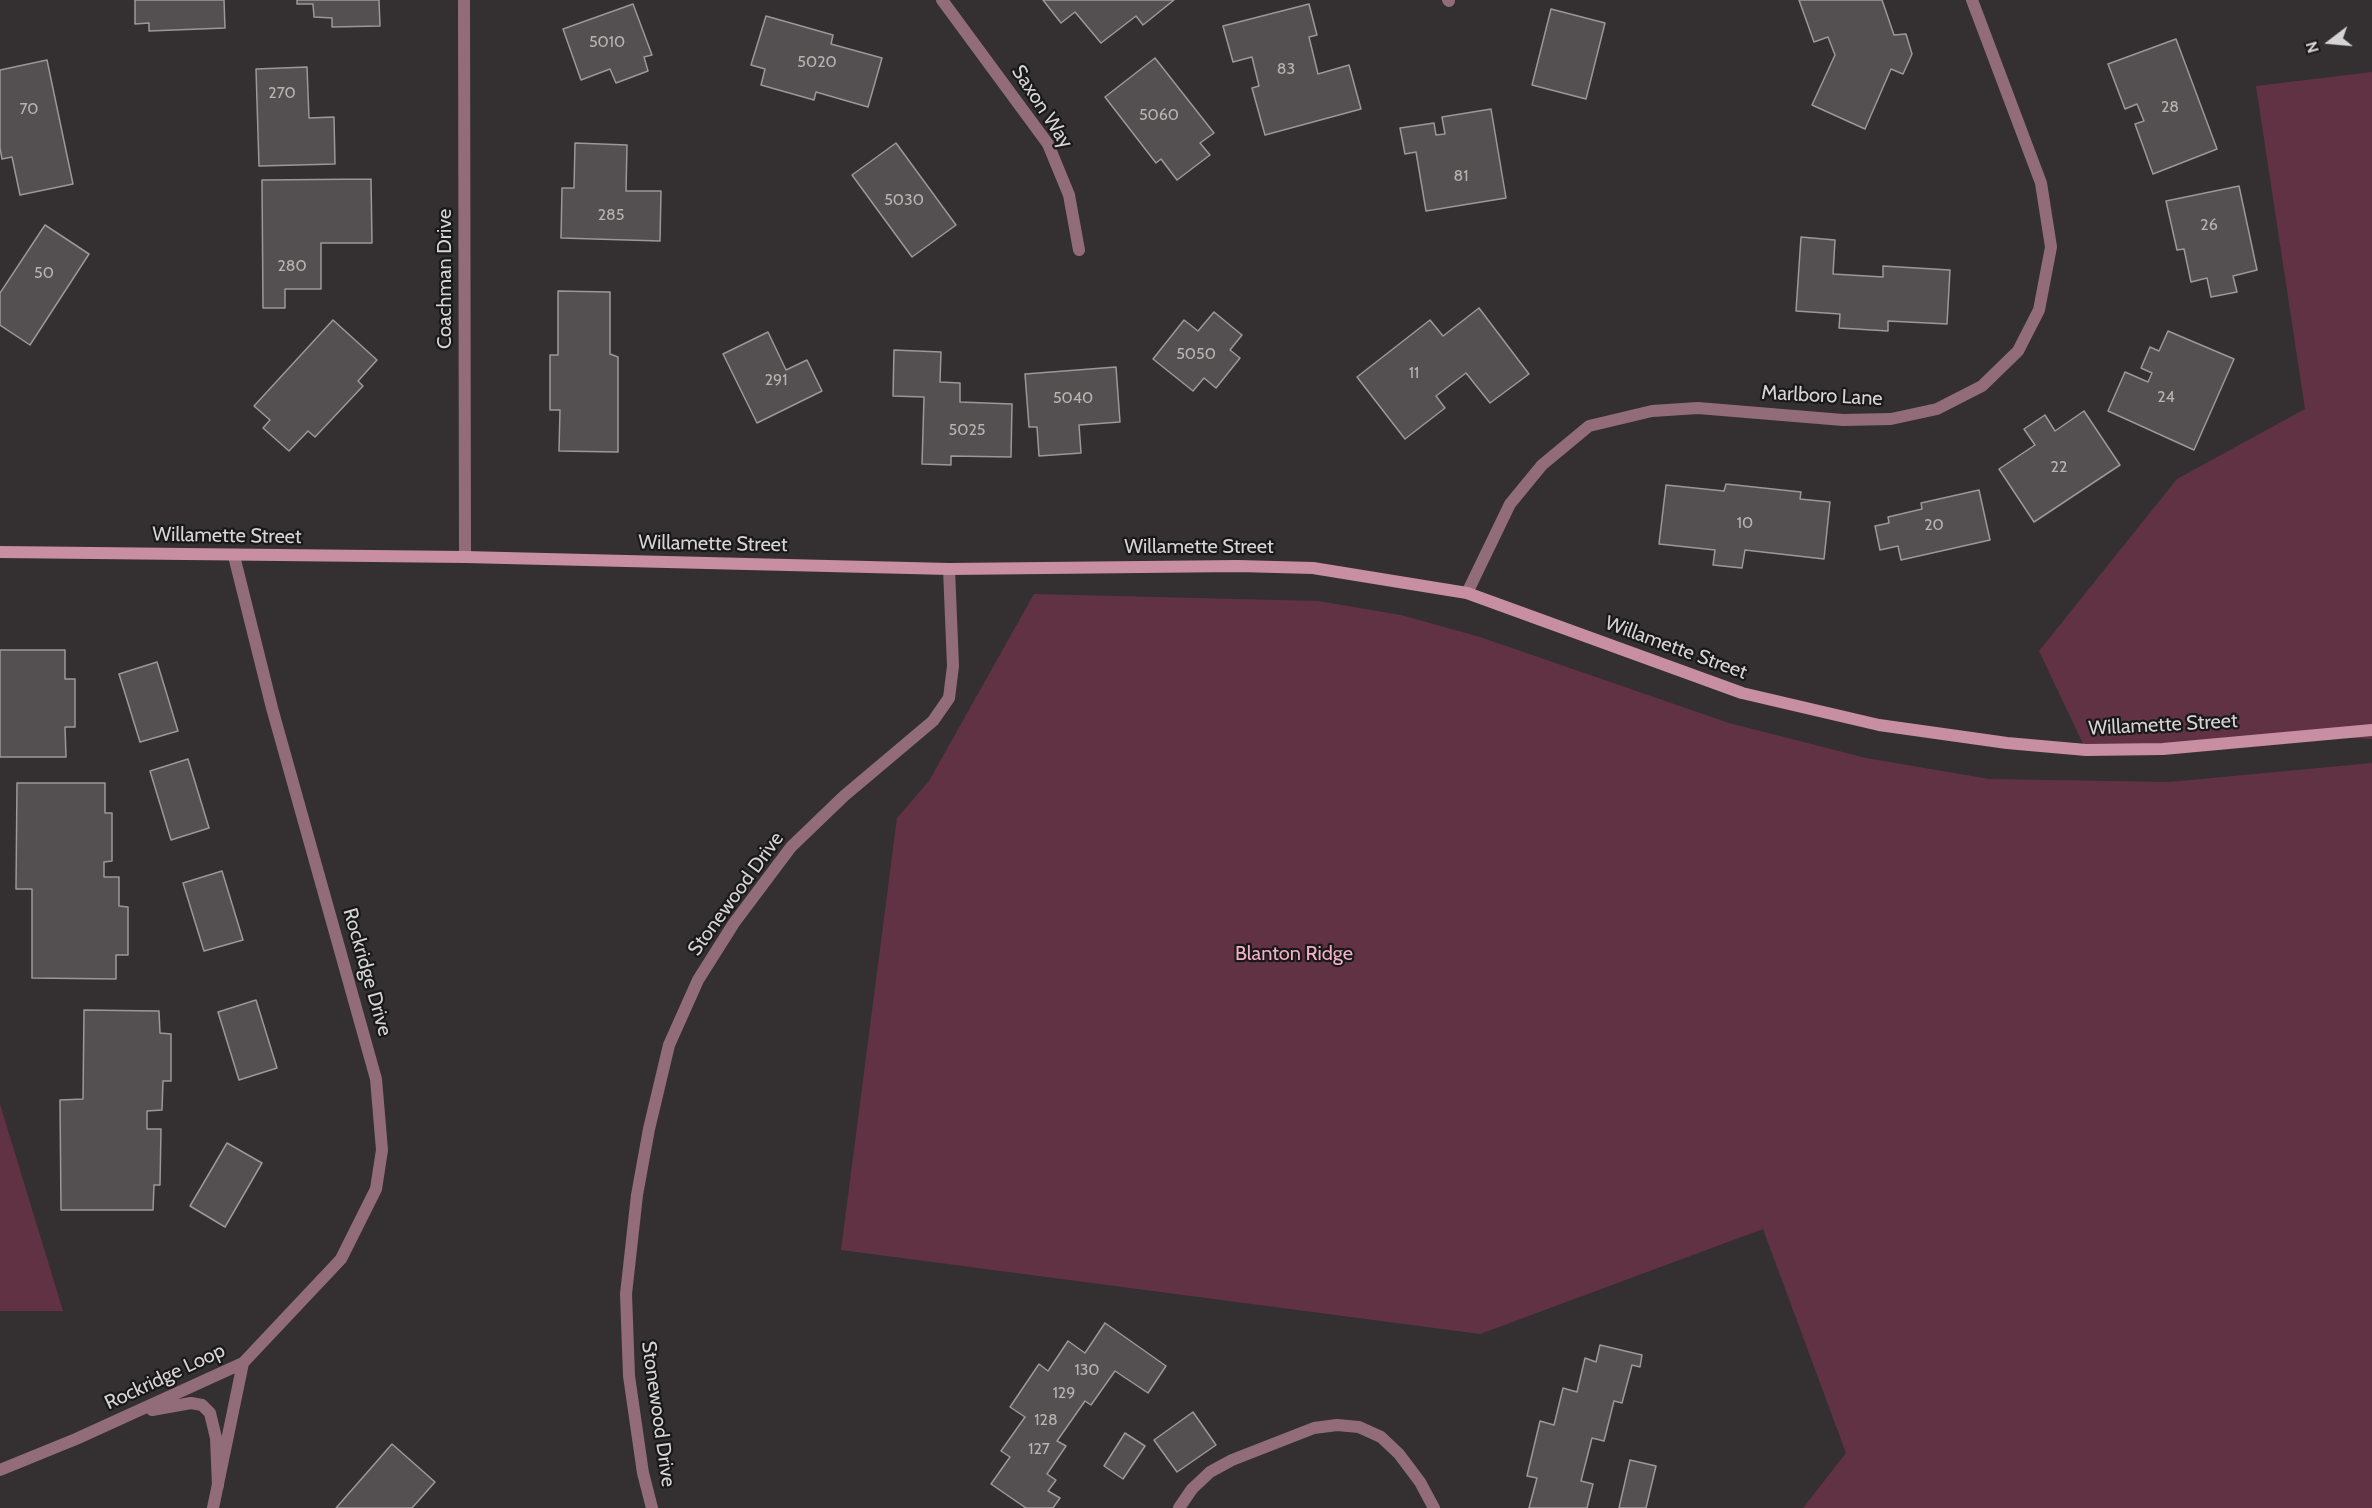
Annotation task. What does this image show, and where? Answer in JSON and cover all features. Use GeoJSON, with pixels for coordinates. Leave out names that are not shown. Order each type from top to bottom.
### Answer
{"type":"FeatureCollection","features":[{"type":"Feature","properties":{"kind":"main road","name":"Willamette Street"},"geometry":{"type":"LineString","coordinates":[[0,552],[465,558],[950,569],[1238,566],[1313,568],[1467,593],[1742,693],[1879,725],[2007,743],[2086,750],[2163,749],[2372,730]]}},
{"type":"Feature","properties":{"kind":"street","name":"Coachman Drive"},"geometry":{"type":"LineString","coordinates":[[464,0],[465,558]]}},
{"type":"Feature","properties":{"kind":"street","name":"Saxon Way"},"geometry":{"type":"LineString","coordinates":[[942,0],[1048,144],[1069,195],[1078,250]]}},
{"type":"Feature","properties":{"kind":"street","name":"Marlboro Lane"},"geometry":{"type":"LineString","coordinates":[[1467,593],[1510,504],[1542,465],[1590,426],[1652,411],[1698,408],[1844,420],[1891,419],[1937,409],[1982,386],[2018,351],[2039,310],[2051,248],[2042,183],[1972,0]]}},
{"type":"Feature","properties":{"kind":"street","name":"Rockridge Drive"},"geometry":{"type":"LineString","coordinates":[[234,556],[275,720],[369,1049],[376,1079],[382,1150],[376,1189],[342,1259],[243,1363]]}},
{"type":"Feature","properties":{"kind":"street","name":"Stonewood Drive"},"geometry":{"type":"LineString","coordinates":[[652,1508],[643,1473],[629,1376],[626,1294],[637,1195],[669,1045],[704,970],[734,923],[791,847],[844,796],[933,721],[948,698],[953,666],[950,569]]}},
{"type":"Feature","properties":{"kind":"street","name":"Rockridge Loop"},"geometry":{"type":"LineString","coordinates":[[0,1470],[243,1363]]}},
{"type":"Feature","properties":{"kind":"street","name":"Rockridge Loop"},"geometry":{"type":"LineString","coordinates":[[213,1508],[243,1363]]}},
{"type":"Feature","properties":{"kind":"street"},"geometry":{"type":"LineString","coordinates":[[130,1414],[191,1403],[202,1405],[210,1413],[214,1424],[218,1486]]}},
{"type":"Feature","properties":{"kind":"street"},"geometry":{"type":"LineString","coordinates":[[1179,1508],[1192,1489],[1210,1472],[1232,1460],[1314,1428],[1337,1425],[1359,1427],[1381,1437],[1399,1455],[1420,1482],[1434,1508]]}},
{"type":"Feature","properties":{"kind":"green space"},"geometry":{"type":"Polygon","coordinates":[[[2372,72],[2372,739],[2300,735],[2086,750],[2039,651],[2177,479],[2305,409],[2256,86],[2372,72]]]}},
{"type":"Feature","properties":{"kind":"green space","name":"Blanton Ridge"},"geometry":{"type":"Polygon","coordinates":[[[1034,594],[1318,601],[1401,615],[1480,637],[1729,723],[1866,758],[1989,779],[2169,782],[2372,763],[2372,1508],[1803,1508],[1846,1453],[1763,1229],[1480,1334],[841,1250],[897,818],[929,781],[1034,594]]]}},
{"type":"Feature","properties":{"kind":"green space"},"geometry":{"type":"Polygon","coordinates":[[[0,1104],[63,1311],[0,1311],[0,1104]]]}},
{"type":"Feature","properties":{"kind":"building"},"geometry":{"type":"Polygon","coordinates":[[[135,0],[224,0],[225,28],[149,31],[149,23],[135,24],[135,0]]]}},
{"type":"Feature","properties":{"kind":"building"},"geometry":{"type":"Polygon","coordinates":[[[297,0],[379,0],[380,26],[332,27],[332,18],[314,17],[313,4],[297,4],[297,0]]]}},
{"type":"Feature","properties":{"kind":"building"},"geometry":{"type":"Polygon","coordinates":[[[1043,0],[1174,0],[1143,25],[1136,16],[1101,43],[1075,12],[1061,23],[1043,0]]]}},
{"type":"Feature","properties":{"kind":"building"},"geometry":{"type":"Polygon","coordinates":[[[1799,0],[1882,0],[1894,35],[1906,34],[1912,54],[1903,74],[1891,69],[1865,129],[1812,105],[1835,55],[1828,37],[1814,42],[1799,0]]]}},
{"type":"Feature","properties":{"kind":"building"},"geometry":{"type":"Polygon","coordinates":[[[633,4],[652,55],[644,57],[648,71],[616,83],[610,69],[581,80],[563,29],[633,4]]]}},
{"type":"Feature","properties":{"kind":"building"},"geometry":{"type":"Polygon","coordinates":[[[1309,4],[1317,35],[1309,37],[1318,74],[1349,65],[1361,109],[1265,135],[1252,88],[1259,86],[1252,57],[1233,62],[1223,26],[1309,4]]]}},
{"type":"Feature","properties":{"kind":"building"},"geometry":{"type":"Polygon","coordinates":[[[1551,9],[1605,23],[1586,99],[1532,85],[1551,9]]]}},
{"type":"Feature","properties":{"kind":"building"},"geometry":{"type":"Polygon","coordinates":[[[766,16],[833,35],[831,44],[882,58],[868,107],[816,92],[814,100],[761,85],[765,69],[751,65],[766,16]]]}},
{"type":"Feature","properties":{"kind":"building"},"geometry":{"type":"Polygon","coordinates":[[[2176,39],[2217,149],[2153,174],[2135,124],[2144,121],[2137,104],[2125,109],[2108,64],[2176,39]]]}},
{"type":"Feature","properties":{"kind":"building"},"geometry":{"type":"Polygon","coordinates":[[[1155,58],[1214,133],[1200,143],[1210,155],[1177,180],[1161,159],[1156,163],[1105,97],[1155,58]]]}},
{"type":"Feature","properties":{"kind":"building"},"geometry":{"type":"Polygon","coordinates":[[[47,60],[73,184],[20,195],[12,157],[2,159],[0,148],[0,70],[47,60]]]}},
{"type":"Feature","properties":{"kind":"building"},"geometry":{"type":"Polygon","coordinates":[[[307,67],[309,118],[334,117],[335,164],[259,166],[256,69],[307,67]]]}},
{"type":"Feature","properties":{"kind":"building"},"geometry":{"type":"Polygon","coordinates":[[[1491,109],[1506,198],[1426,211],[1416,152],[1405,154],[1400,128],[1434,123],[1436,135],[1445,134],[1442,117],[1491,109]]]}},
{"type":"Feature","properties":{"kind":"building"},"geometry":{"type":"Polygon","coordinates":[[[575,143],[627,145],[626,191],[661,191],[660,241],[561,238],[562,188],[574,188],[575,143]]]}},
{"type":"Feature","properties":{"kind":"building"},"geometry":{"type":"Polygon","coordinates":[[[896,143],[956,225],[912,257],[852,175],[896,143]]]}},
{"type":"Feature","properties":{"kind":"building"},"geometry":{"type":"Polygon","coordinates":[[[371,179],[372,243],[321,243],[321,289],[285,289],[285,308],[263,308],[262,180],[371,179]]]}},
{"type":"Feature","properties":{"kind":"building"},"geometry":{"type":"Polygon","coordinates":[[[2239,186],[2257,270],[2233,276],[2237,292],[2211,297],[2207,278],[2191,282],[2184,249],[2177,250],[2166,201],[2239,186]]]}},
{"type":"Feature","properties":{"kind":"building"},"geometry":{"type":"Polygon","coordinates":[[[45,225],[89,254],[30,345],[0,325],[0,293],[45,225]]]}},
{"type":"Feature","properties":{"kind":"building"},"geometry":{"type":"Polygon","coordinates":[[[1801,237],[1835,240],[1833,274],[1883,277],[1883,266],[1950,270],[1947,324],[1888,321],[1888,331],[1839,328],[1840,314],[1796,311],[1801,237]]]}},
{"type":"Feature","properties":{"kind":"building"},"geometry":{"type":"Polygon","coordinates":[[[558,291],[610,292],[610,354],[618,357],[618,452],[559,451],[560,410],[550,410],[550,355],[558,355],[558,291]]]}},
{"type":"Feature","properties":{"kind":"building"},"geometry":{"type":"Polygon","coordinates":[[[1479,308],[1529,374],[1490,403],[1466,373],[1436,396],[1445,408],[1405,439],[1357,377],[1430,320],[1443,336],[1479,308]]]}},
{"type":"Feature","properties":{"kind":"building"},"geometry":{"type":"Polygon","coordinates":[[[1214,312],[1242,335],[1230,350],[1240,358],[1216,388],[1204,378],[1193,391],[1153,359],[1184,320],[1198,331],[1214,312]]]}},
{"type":"Feature","properties":{"kind":"building"},"geometry":{"type":"Polygon","coordinates":[[[333,320],[377,360],[358,381],[363,386],[315,437],[308,431],[289,451],[263,428],[270,420],[254,406],[333,320]]]}},
{"type":"Feature","properties":{"kind":"building"},"geometry":{"type":"Polygon","coordinates":[[[2168,331],[2234,359],[2194,450],[2108,411],[2125,372],[2148,382],[2152,373],[2141,368],[2150,347],[2159,351],[2168,331]]]}},
{"type":"Feature","properties":{"kind":"building"},"geometry":{"type":"Polygon","coordinates":[[[768,332],[786,370],[807,360],[822,391],[757,423],[723,354],[768,332]]]}},
{"type":"Feature","properties":{"kind":"building"},"geometry":{"type":"Polygon","coordinates":[[[894,350],[941,352],[940,382],[960,383],[960,402],[1012,404],[1011,457],[951,456],[951,465],[922,464],[924,397],[893,396],[894,350]]]}},
{"type":"Feature","properties":{"kind":"building"},"geometry":{"type":"Polygon","coordinates":[[[1116,367],[1120,422],[1079,425],[1081,453],[1039,456],[1037,427],[1029,427],[1025,374],[1116,367]]]}},
{"type":"Feature","properties":{"kind":"building"},"geometry":{"type":"Polygon","coordinates":[[[2084,411],[2120,465],[2034,522],[1999,469],[2035,445],[2024,429],[2045,415],[2055,431],[2084,411]]]}},
{"type":"Feature","properties":{"kind":"building"},"geometry":{"type":"Polygon","coordinates":[[[1726,484],[1801,492],[1800,499],[1830,502],[1824,559],[1745,550],[1742,568],[1713,565],[1715,550],[1659,544],[1666,485],[1724,491],[1726,484]]]}},
{"type":"Feature","properties":{"kind":"building"},"geometry":{"type":"Polygon","coordinates":[[[1979,490],[1990,540],[1901,560],[1898,546],[1880,550],[1875,526],[1889,523],[1888,517],[1922,509],[1921,503],[1979,490]]]}},
{"type":"Feature","properties":{"kind":"building"},"geometry":{"type":"Polygon","coordinates":[[[0,650],[65,650],[65,679],[75,679],[75,727],[65,727],[66,757],[0,757],[0,650]]]}},
{"type":"Feature","properties":{"kind":"building"},"geometry":{"type":"Polygon","coordinates":[[[157,662],[178,731],[140,742],[119,674],[157,662]]]}},
{"type":"Feature","properties":{"kind":"building"},"geometry":{"type":"Polygon","coordinates":[[[188,759],[209,828],[171,840],[150,771],[188,759]]]}},
{"type":"Feature","properties":{"kind":"building"},"geometry":{"type":"Polygon","coordinates":[[[17,783],[105,783],[105,813],[112,813],[112,861],[104,862],[104,877],[119,877],[119,906],[128,907],[128,955],[116,955],[116,979],[32,978],[32,889],[16,889],[17,783]]]}},
{"type":"Feature","properties":{"kind":"building"},"geometry":{"type":"Polygon","coordinates":[[[222,871],[243,940],[204,951],[183,883],[222,871]]]}},
{"type":"Feature","properties":{"kind":"building"},"geometry":{"type":"Polygon","coordinates":[[[256,1000],[277,1068],[239,1080],[218,1012],[256,1000]]]}},
{"type":"Feature","properties":{"kind":"building"},"geometry":{"type":"Polygon","coordinates":[[[84,1010],[159,1011],[160,1033],[171,1034],[171,1081],[163,1081],[162,1110],[147,1111],[147,1129],[161,1129],[160,1185],[154,1185],[153,1210],[61,1210],[60,1100],[83,1099],[84,1010]]]}},
{"type":"Feature","properties":{"kind":"building"},"geometry":{"type":"Polygon","coordinates":[[[227,1143],[262,1163],[225,1227],[190,1206],[227,1143]]]}},
{"type":"Feature","properties":{"kind":"building"},"geometry":{"type":"Polygon","coordinates":[[[1105,1323],[1166,1366],[1148,1393],[1115,1371],[1091,1405],[1085,1401],[1057,1441],[1066,1446],[1047,1474],[1056,1480],[1048,1491],[1060,1498],[1053,1508],[1026,1508],[991,1484],[1010,1457],[1001,1451],[1025,1417],[1010,1407],[1039,1364],[1048,1371],[1068,1341],[1085,1353],[1105,1323]]]}},
{"type":"Feature","properties":{"kind":"building"},"geometry":{"type":"Polygon","coordinates":[[[1600,1345],[1642,1355],[1640,1367],[1632,1365],[1622,1403],[1614,1401],[1604,1441],[1592,1438],[1581,1481],[1593,1484],[1587,1508],[1529,1508],[1537,1478],[1527,1476],[1540,1421],[1554,1425],[1563,1388],[1577,1392],[1585,1358],[1596,1362],[1600,1345]]]}},
{"type":"Feature","properties":{"kind":"building"},"geometry":{"type":"Polygon","coordinates":[[[1193,1412],[1216,1445],[1177,1472],[1154,1440],[1193,1412]]]}},
{"type":"Feature","properties":{"kind":"building"},"geometry":{"type":"Polygon","coordinates":[[[1125,1433],[1145,1446],[1123,1479],[1104,1466],[1125,1433]]]}},
{"type":"Feature","properties":{"kind":"building"},"geometry":{"type":"Polygon","coordinates":[[[392,1444],[435,1482],[412,1508],[336,1508],[392,1444]]]}},
{"type":"Feature","properties":{"kind":"building"},"geometry":{"type":"Polygon","coordinates":[[[1630,1460],[1656,1466],[1646,1508],[1619,1508],[1630,1460]]]}}]}
